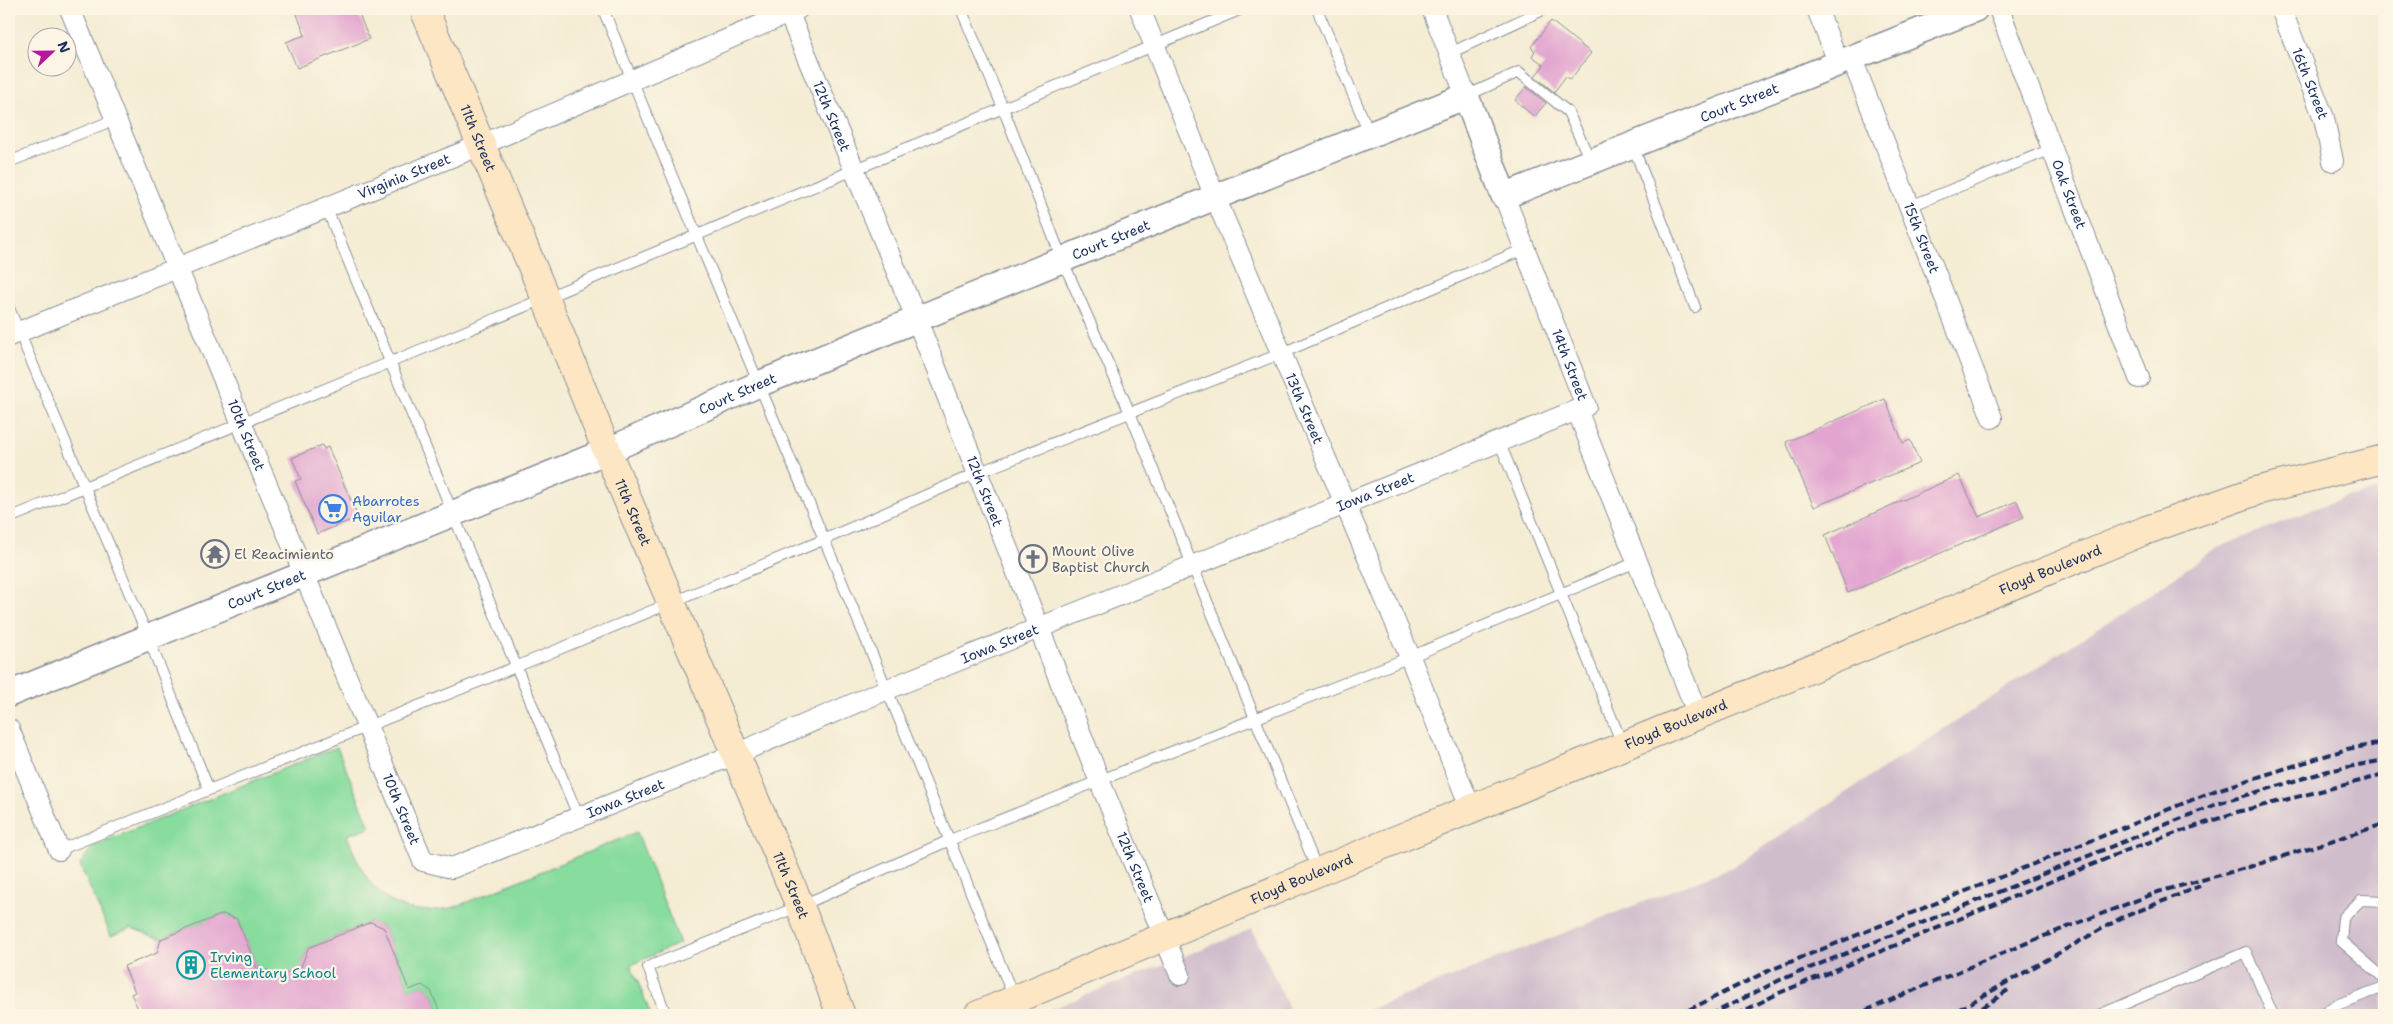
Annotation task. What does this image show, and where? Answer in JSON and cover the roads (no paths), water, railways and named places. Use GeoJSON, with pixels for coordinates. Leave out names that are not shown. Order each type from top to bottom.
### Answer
{"type":"FeatureCollection","features":[{"type":"Feature","properties":{"kind":"main road","name":"11th Street"},"geometry":{"type":"LineString","coordinates":[[424,9],[545,297],[607,451],[800,906],[841,1015]]}},
{"type":"Feature","properties":{"kind":"main road","name":"Floyd Boulevard"},"geometry":{"type":"LineString","coordinates":[[978,1015],[1318,872],[2144,531],[2256,491],[2384,459]]}},
{"type":"Feature","properties":{"kind":"street","name":"10th Street"},"geometry":{"type":"LineString","coordinates":[[70,9],[423,861]]}},
{"type":"Feature","properties":{"kind":"street","name":"13th Street"},"geometry":{"type":"LineString","coordinates":[[1140,9],[1214,197],[1410,657],[1471,809]]}},
{"type":"Feature","properties":{"kind":"street","name":"14th Street"},"geometry":{"type":"LineString","coordinates":[[1432,9],[1586,406],[1576,410],[1639,561],[1698,715]]}},
{"type":"Feature","properties":{"kind":"street","name":"15th Street"},"geometry":{"type":"LineString","coordinates":[[1817,9],[1845,62],[1908,207],[1992,418]]}},
{"type":"Feature","properties":{"kind":"street","name":"Court Street"},"geometry":{"type":"LineString","coordinates":[[1504,196],[1975,9]]}},
{"type":"Feature","properties":{"kind":"street","name":"Oak Street"},"geometry":{"type":"LineString","coordinates":[[1999,9],[2139,378]]}},
{"type":"Feature","properties":{"kind":"street","name":"16th Street"},"geometry":{"type":"LineString","coordinates":[[2281,9],[2324,118],[2333,161]]}},
{"type":"Feature","properties":{"kind":"street","name":"Virginia Street"},"geometry":{"type":"LineString","coordinates":[[14,334],[480,145],[791,10]]}},
{"type":"Feature","properties":{"kind":"street","name":"12th Street"},"geometry":{"type":"LineString","coordinates":[[791,10],[853,169],[917,320],[1100,782],[1180,975]]}},
{"type":"Feature","properties":{"kind":"street","name":"Court Street"},"geometry":{"type":"LineString","coordinates":[[9,694],[607,451],[759,384],[1062,259],[1466,96]]}},
{"type":"Feature","properties":{"kind":"street","name":"Iowa Street"},"geometry":{"type":"LineString","coordinates":[[423,861],[452,868],[580,818],[888,689],[1576,410]]}},
{"type":"Feature","properties":{"kind":"street"},"geometry":{"type":"LineString","coordinates":[[9,729],[59,850]]}},
{"type":"Feature","properties":{"kind":"lane"},"geometry":{"type":"LineString","coordinates":[[603,9],[823,540],[888,689],[1015,1001]]}},
{"type":"Feature","properties":{"kind":"lane"},"geometry":{"type":"LineString","coordinates":[[961,9],[1003,108],[1062,259],[1130,413],[1318,872]]}},
{"type":"Feature","properties":{"kind":"lane"},"geometry":{"type":"LineString","coordinates":[[9,518],[391,362],[1242,9]]}},
{"type":"Feature","properties":{"kind":"lane"},"geometry":{"type":"LineString","coordinates":[[1317,9],[1370,136]]}},
{"type":"Feature","properties":{"kind":"lane"},"geometry":{"type":"LineString","coordinates":[[1450,53],[1545,9]]}},
{"type":"Feature","properties":{"kind":"lane"},"geometry":{"type":"LineString","coordinates":[[1466,96],[1519,72],[1568,112],[1591,163]]}},
{"type":"Feature","properties":{"kind":"lane"},"geometry":{"type":"LineString","coordinates":[[9,162],[116,119]]}},
{"type":"Feature","properties":{"kind":"lane"},"geometry":{"type":"LineString","coordinates":[[1634,146],[1695,307]]}},
{"type":"Feature","properties":{"kind":"lane"},"geometry":{"type":"LineString","coordinates":[[1908,207],[2052,149]]}},
{"type":"Feature","properties":{"kind":"lane"},"geometry":{"type":"LineString","coordinates":[[326,207],[580,818]]}},
{"type":"Feature","properties":{"kind":"lane"},"geometry":{"type":"LineString","coordinates":[[59,850],[671,603],[823,540],[977,472],[1282,353],[1524,249]]}},
{"type":"Feature","properties":{"kind":"lane"},"geometry":{"type":"LineString","coordinates":[[9,308],[14,334],[84,487],[148,636],[209,790]]}},
{"type":"Feature","properties":{"kind":"lane"},"geometry":{"type":"LineString","coordinates":[[1499,441],[1624,746]]}},
{"type":"Feature","properties":{"kind":"lane"},"geometry":{"type":"LineString","coordinates":[[666,1015],[648,967],[800,906],[950,840],[1100,782],[1410,657],[1639,561]]}},
{"type":"Feature","properties":{"kind":"lane"},"geometry":{"type":"LineString","coordinates":[[2384,902],[2361,900],[2343,918],[2341,941],[2384,978]]}},
{"type":"Feature","properties":{"kind":"lane"},"geometry":{"type":"LineString","coordinates":[[2099,1015],[2246,952],[2273,1015]]}},
{"type":"Feature","properties":{"kind":"lane"},"geometry":{"type":"LineString","coordinates":[[2321,1015],[2339,1004],[2384,987]]}},
{"type":"Feature","properties":{"kind":"railway"},"geometry":{"type":"LineString","coordinates":[[1678,1015],[1768,971],[2214,791],[2347,749],[2384,743]]}},
{"type":"Feature","properties":{"kind":"railway"},"geometry":{"type":"LineString","coordinates":[[1710,1015],[1780,980],[2217,804],[2328,771],[2384,760]]}},
{"type":"Feature","properties":{"kind":"railway"},"geometry":{"type":"LineString","coordinates":[[1736,1015],[1779,993],[2130,849],[2237,812],[2384,775]]}},
{"type":"Feature","properties":{"kind":"railway"},"geometry":{"type":"LineString","coordinates":[[1855,1015],[2034,940],[2158,892],[2249,867],[2384,824]]}},
{"type":"Feature","properties":{"kind":"railway"},"geometry":{"type":"LineString","coordinates":[[1949,1015],[2121,918],[2200,886]]}},
{"type":"Feature","properties":{"kind":"railway"},"geometry":{"type":"LineString","coordinates":[[1972,1015],[2008,990]]}},
{"type":"Feature","properties":{"kind":"place","name":"Abarrotes Aguilar"},"geometry":{"type":"Point","coordinates":[333,509]}},
{"type":"Feature","properties":{"kind":"place","name":"El Reacimiento"},"geometry":{"type":"Point","coordinates":[215,554]}},
{"type":"Feature","properties":{"kind":"place","name":"Mount Olive Baptist Church"},"geometry":{"type":"Point","coordinates":[1033,559]}},
{"type":"Feature","properties":{"kind":"place","name":"Irving Elementary School"},"geometry":{"type":"Point","coordinates":[191,965]}}]}
